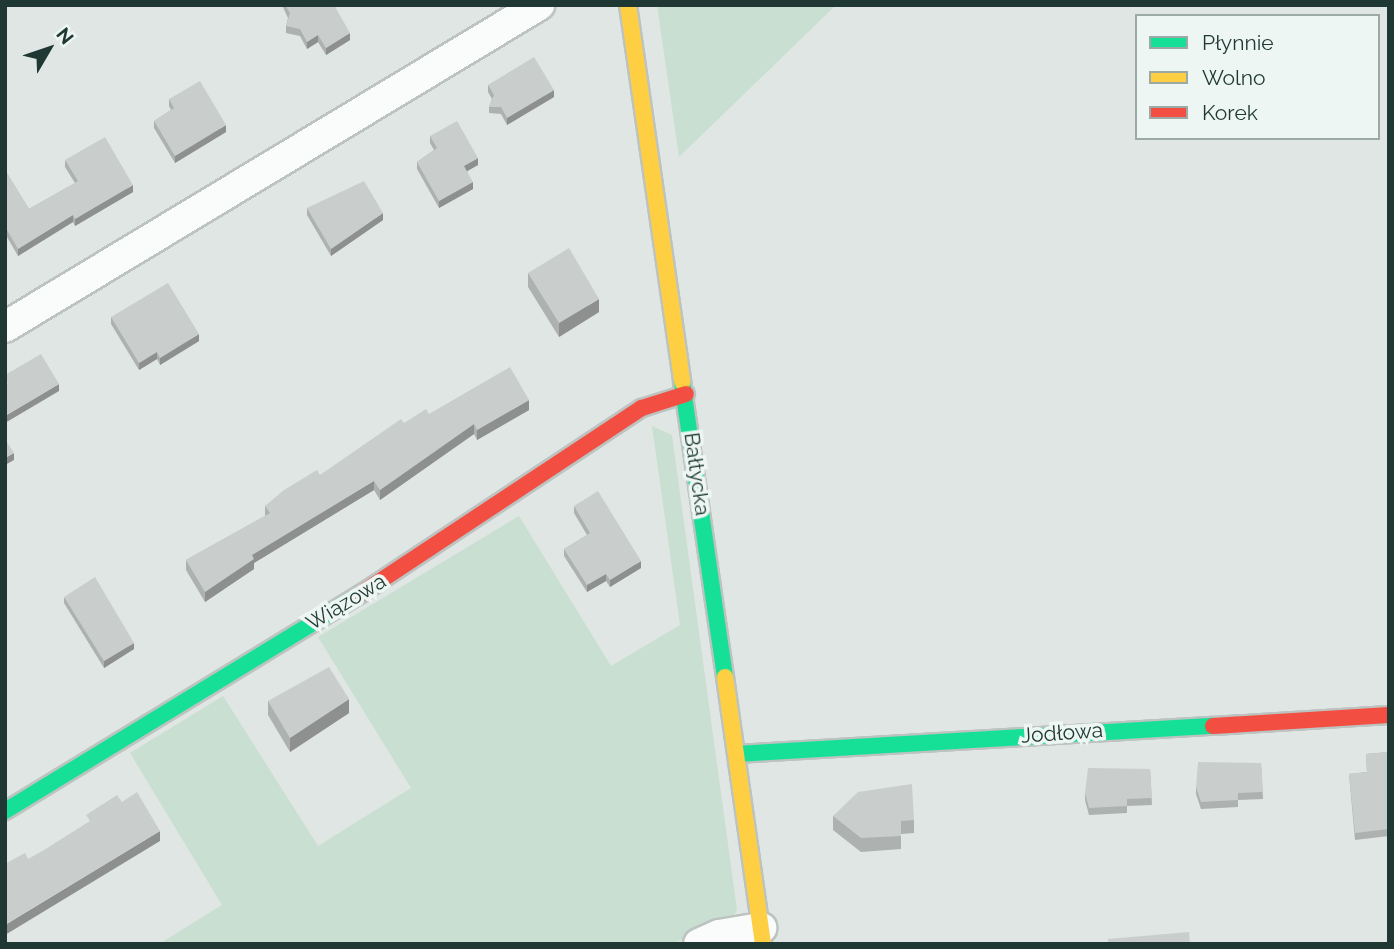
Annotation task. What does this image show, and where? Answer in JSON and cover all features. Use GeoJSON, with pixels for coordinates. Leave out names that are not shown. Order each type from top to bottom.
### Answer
{"type":"FeatureCollection","features":[{"type":"Feature","properties":{"kind":"street"},"geometry":{"type":"LineString","coordinates":[[5,327],[539,5]]}},
{"type":"Feature","properties":{"kind":"street","name":"Bałtycka"},"geometry":{"type":"LineString","coordinates":[[628,5],[762,936]]}},
{"type":"Feature","properties":{"kind":"street","name":"Wiązowa"},"geometry":{"type":"LineString","coordinates":[[5,811],[421,557],[642,408],[686,394]]}},
{"type":"Feature","properties":{"kind":"street","name":"Jodłowa"},"geometry":{"type":"LineString","coordinates":[[736,754],[1389,715]]}},
{"type":"Feature","properties":{"kind":"street"},"geometry":{"type":"LineString","coordinates":[[699,944],[719,935],[762,936]]}},
{"type":"Feature","properties":{"kind":"green space"},"geometry":{"type":"Polygon","coordinates":[[[657,5],[836,5],[679,157],[657,5]]]}},
{"type":"Feature","properties":{"kind":"green space"},"geometry":{"type":"Polygon","coordinates":[[[652,426],[672,435],[737,910],[733,917],[672,944],[159,944],[222,905],[130,753],[223,696],[318,846],[411,788],[318,637],[519,516],[611,666],[680,625],[652,426]]]}},
{"type":"Feature","properties":{"kind":"building"},"geometry":{"type":"Polygon","coordinates":[[[285,5],[334,5],[350,33],[326,48],[318,35],[307,42],[300,29],[286,26],[290,13],[285,5]]]}},
{"type":"Feature","properties":{"kind":"building"},"geometry":{"type":"Polygon","coordinates":[[[534,57],[554,90],[507,118],[501,107],[489,107],[494,95],[488,85],[534,57]]]}},
{"type":"Feature","properties":{"kind":"building"},"geometry":{"type":"Polygon","coordinates":[[[200,81],[226,125],[175,156],[154,121],[174,108],[169,99],[200,81]]]}},
{"type":"Feature","properties":{"kind":"building"},"geometry":{"type":"Polygon","coordinates":[[[457,121],[478,158],[464,166],[473,182],[439,201],[417,162],[437,148],[430,136],[457,121]]]}},
{"type":"Feature","properties":{"kind":"building"},"geometry":{"type":"Polygon","coordinates":[[[105,137],[133,185],[75,219],[73,215],[18,249],[7,230],[5,231],[5,170],[29,209],[78,181],[65,160],[105,137]]]}},
{"type":"Feature","properties":{"kind":"building"},"geometry":{"type":"Polygon","coordinates":[[[364,181],[383,213],[331,249],[307,208],[364,181]]]}},
{"type":"Feature","properties":{"kind":"building"},"geometry":{"type":"Polygon","coordinates":[[[569,248],[599,299],[559,323],[528,273],[569,248]]]}},
{"type":"Feature","properties":{"kind":"building"},"geometry":{"type":"Polygon","coordinates":[[[168,283],[199,334],[160,358],[157,352],[139,363],[111,317],[168,283]]]}},
{"type":"Feature","properties":{"kind":"building"},"geometry":{"type":"Polygon","coordinates":[[[41,354],[59,384],[5,416],[5,385],[8,383],[5,375],[41,354]]]}},
{"type":"Feature","properties":{"kind":"building"},"geometry":{"type":"Polygon","coordinates":[[[510,367],[529,400],[477,430],[474,424],[380,490],[374,481],[252,555],[254,559],[205,592],[186,560],[270,513],[265,506],[284,490],[317,470],[320,475],[401,419],[404,423],[426,409],[429,414],[510,367]]]}},
{"type":"Feature","properties":{"kind":"building"},"geometry":{"type":"Polygon","coordinates":[[[5,439],[14,453],[5,458],[5,439]]]}},
{"type":"Feature","properties":{"kind":"building"},"geometry":{"type":"Polygon","coordinates":[[[598,491],[641,561],[610,580],[606,574],[587,585],[564,549],[590,533],[574,506],[598,491]]]}},
{"type":"Feature","properties":{"kind":"building"},"geometry":{"type":"Polygon","coordinates":[[[95,577],[134,643],[104,661],[64,597],[95,577]]]}},
{"type":"Feature","properties":{"kind":"building"},"geometry":{"type":"Polygon","coordinates":[[[329,667],[349,699],[290,738],[268,701],[329,667]]]}},
{"type":"Feature","properties":{"kind":"building"},"geometry":{"type":"Polygon","coordinates":[[[1389,752],[1389,829],[1355,833],[1349,774],[1367,772],[1366,754],[1389,752]]]}},
{"type":"Feature","properties":{"kind":"building"},"geometry":{"type":"Polygon","coordinates":[[[1198,762],[1261,763],[1263,792],[1238,793],[1238,800],[1201,802],[1196,787],[1198,762]]]}},
{"type":"Feature","properties":{"kind":"building"},"geometry":{"type":"Polygon","coordinates":[[[1088,768],[1150,769],[1152,798],[1127,799],[1127,806],[1089,808],[1085,793],[1088,768]]]}},
{"type":"Feature","properties":{"kind":"building"},"geometry":{"type":"Polygon","coordinates":[[[912,784],[914,820],[901,821],[901,836],[861,838],[833,816],[858,792],[912,784]]]}},
{"type":"Feature","properties":{"kind":"building"},"geometry":{"type":"Polygon","coordinates":[[[137,792],[160,831],[5,925],[5,864],[25,853],[28,859],[44,850],[90,821],[86,815],[117,795],[122,802],[137,792]]]}},
{"type":"Feature","properties":{"kind":"building"},"geometry":{"type":"Polygon","coordinates":[[[1189,932],[1190,944],[1108,944],[1108,939],[1189,932]]]}},
{"type":"Feature","properties":{"kind":"traffic: fast"},"geometry":{"type":"LineString","coordinates":[[682,382],[725,677]]}},
{"type":"Feature","properties":{"kind":"traffic: fast"},"geometry":{"type":"LineString","coordinates":[[5,811],[359,595]]}},
{"type":"Feature","properties":{"kind":"traffic: fast"},"geometry":{"type":"LineString","coordinates":[[736,754],[1213,726]]}},
{"type":"Feature","properties":{"kind":"traffic: slow"},"geometry":{"type":"LineString","coordinates":[[628,5],[682,382]]}},
{"type":"Feature","properties":{"kind":"traffic: slow"},"geometry":{"type":"LineString","coordinates":[[725,677],[763,944]]}},
{"type":"Feature","properties":{"kind":"traffic: jam"},"geometry":{"type":"LineString","coordinates":[[359,595],[642,408],[686,394]]}},
{"type":"Feature","properties":{"kind":"traffic: jam"},"geometry":{"type":"LineString","coordinates":[[1213,726],[1389,715]]}}]}
